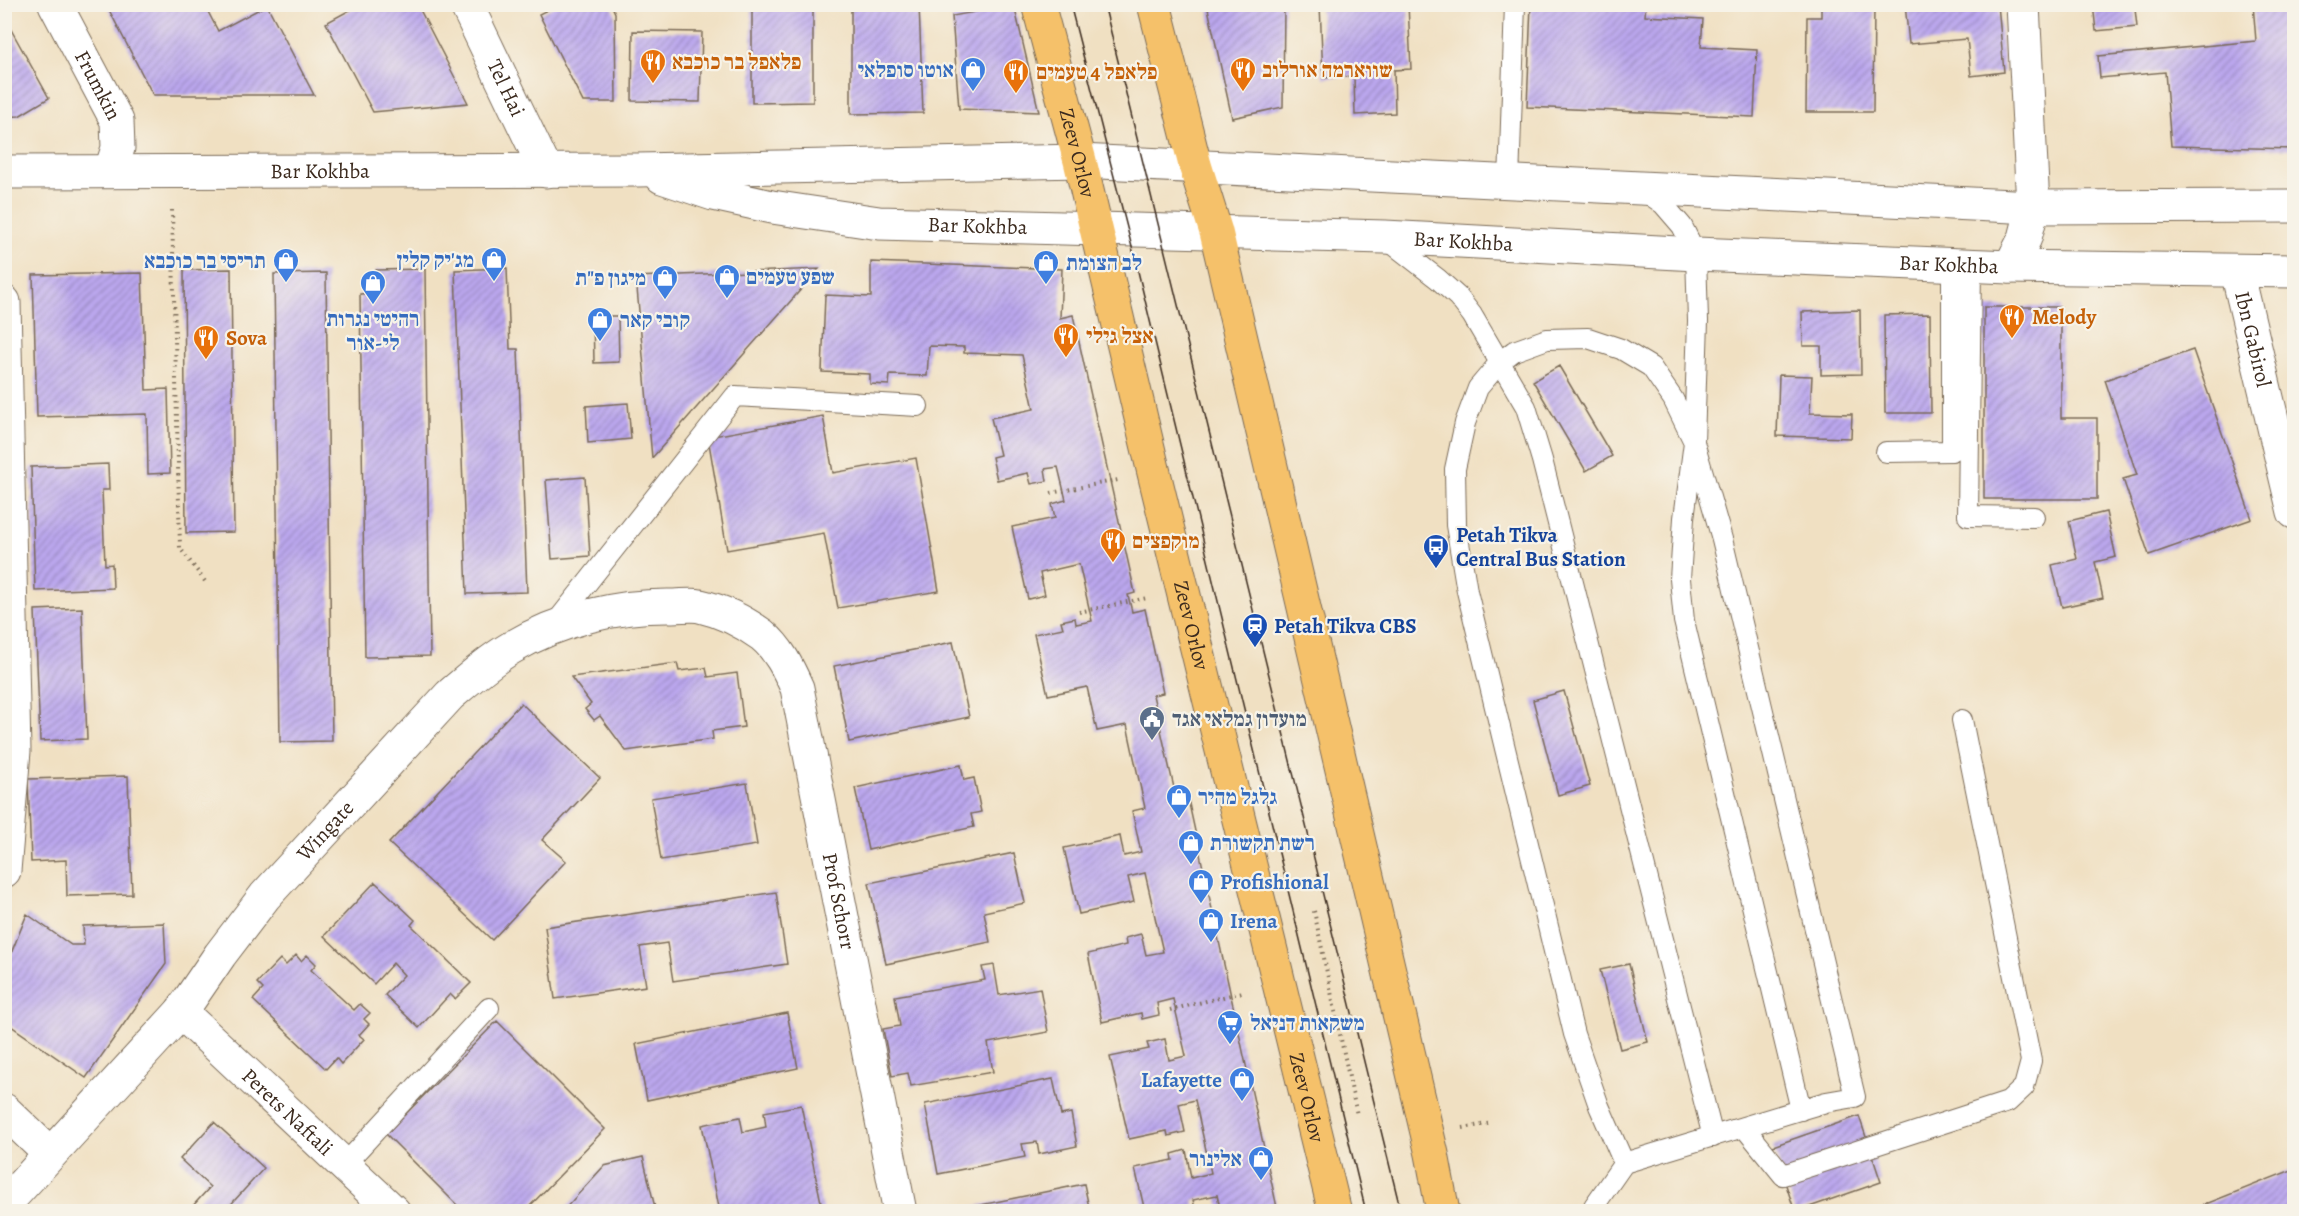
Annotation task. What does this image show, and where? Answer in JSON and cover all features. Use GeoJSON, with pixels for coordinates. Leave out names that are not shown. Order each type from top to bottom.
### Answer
{"type":"FeatureCollection","features":[{"type":"Feature","properties":{"kind":"main road","name":"Zeev Orlov"},"geometry":{"type":"LineString","coordinates":[[1038,4],[1080,161],[1335,1212]]}},
{"type":"Feature","properties":{"kind":"main road"},"geometry":{"type":"LineString","coordinates":[[1154,4],[1195,165],[1216,232],[1432,1154],[1443,1212]]}},
{"type":"Feature","properties":{"kind":"street","name":"Frumkin"},"geometry":{"type":"LineString","coordinates":[[55,4],[117,121],[118,148],[111,170]]}},
{"type":"Feature","properties":{"kind":"street","name":"Tel Hai"},"geometry":{"type":"LineString","coordinates":[[466,4],[546,171]]}},
{"type":"Feature","properties":{"kind":"street"},"geometry":{"type":"LineString","coordinates":[[2010,267],[2025,238],[2033,207],[2023,4]]}},
{"type":"Feature","properties":{"kind":"street","name":"Bar Kokhba"},"geometry":{"type":"LineString","coordinates":[[4,172],[111,170],[546,171],[1080,161],[2033,207],[2295,206]]}},
{"type":"Feature","properties":{"kind":"street","name":"Bar Kokhba"},"geometry":{"type":"LineString","coordinates":[[638,170],[713,194],[772,207],[879,223],[1385,237],[1696,254],[2010,267],[2295,271]]}},
{"type":"Feature","properties":{"kind":"street","name":"Ibn Gabirol"},"geometry":{"type":"LineString","coordinates":[[2238,271],[2295,512]]}},
{"type":"Feature","properties":{"kind":"street"},"geometry":{"type":"LineString","coordinates":[[4,302],[14,751],[4,872]]}},
{"type":"Feature","properties":{"kind":"street","name":"Wingate"},"geometry":{"type":"LineString","coordinates":[[4,1205],[181,1012],[220,955],[265,896],[450,695],[481,669],[511,648],[552,627],[605,611],[659,605],[699,606],[732,616]]}},
{"type":"Feature","properties":{"kind":"street","name":"Prof Schorr"},"geometry":{"type":"LineString","coordinates":[[732,616],[763,636],[785,661],[796,688],[900,1212]]}},
{"type":"Feature","properties":{"kind":"street","name":"Perets Naftali"},"geometry":{"type":"LineString","coordinates":[[181,1012],[394,1212]]}},
{"type":"Feature","properties":{"kind":"street"},"geometry":{"type":"LineString","coordinates":[[4,1110],[50,1154]]}},
{"type":"Feature","properties":{"kind":"lane"},"geometry":{"type":"LineString","coordinates":[[1509,182],[1515,4]]}},
{"type":"Feature","properties":{"kind":"lane"},"geometry":{"type":"LineString","coordinates":[[1640,188],[1663,204],[1682,226],[1696,254],[1698,321],[1694,442],[1683,528],[1680,579],[1684,621],[1801,1110]]}},
{"type":"Feature","properties":{"kind":"lane"},"geometry":{"type":"LineString","coordinates":[[1385,237],[1415,259],[1458,297],[1472,315],[1526,407],[1542,460],[1713,1137]]}},
{"type":"Feature","properties":{"kind":"lane"},"geometry":{"type":"LineString","coordinates":[[1886,452],[1952,451],[1961,265]]}},
{"type":"Feature","properties":{"kind":"lane"},"geometry":{"type":"LineString","coordinates":[[1961,265],[1968,516],[2034,517]]}},
{"type":"Feature","properties":{"kind":"lane"},"geometry":{"type":"LineString","coordinates":[[1594,1212],[1594,1206],[1624,1163],[1801,1110],[1855,1097],[1722,539],[1694,442],[1673,399],[1651,367],[1621,349],[1588,338],[1547,339],[1514,351],[1500,362],[1478,388],[1465,423],[1455,469],[1456,525],[1467,591],[1574,1034],[1599,1106],[1624,1163]]}},
{"type":"Feature","properties":{"kind":"lane"},"geometry":{"type":"LineString","coordinates":[[552,627],[735,396],[918,406]]}},
{"type":"Feature","properties":{"kind":"lane"},"geometry":{"type":"LineString","coordinates":[[1744,1127],[1783,1175],[2008,1102],[2024,1087],[2031,1060],[1962,720]]}},
{"type":"Feature","properties":{"kind":"lane"},"geometry":{"type":"LineString","coordinates":[[344,1165],[489,1008]]}},
{"type":"Feature","properties":{"kind":"path"},"geometry":{"type":"LineString","coordinates":[[171,170],[180,548],[207,584]]}},
{"type":"Feature","properties":{"kind":"path"},"geometry":{"type":"LineString","coordinates":[[1051,494],[1154,472]]}},
{"type":"Feature","properties":{"kind":"path"},"geometry":{"type":"LineString","coordinates":[[1079,612],[1183,590]]}},
{"type":"Feature","properties":{"kind":"path"},"geometry":{"type":"LineString","coordinates":[[1314,911],[1357,1115]]}},
{"type":"Feature","properties":{"kind":"path"},"geometry":{"type":"LineString","coordinates":[[1170,1010],[1278,983]]}},
{"type":"Feature","properties":{"kind":"building"},"geometry":{"type":"Polygon","coordinates":[[[106,4],[204,4],[218,31],[267,5],[314,95],[153,95],[106,4]]]}},
{"type":"Feature","properties":{"kind":"building"},"geometry":{"type":"Polygon","coordinates":[[[361,4],[417,4],[468,103],[373,112],[326,23],[361,4]]]}},
{"type":"Feature","properties":{"kind":"building"},"geometry":{"type":"Polygon","coordinates":[[[559,4],[611,4],[615,13],[616,102],[583,102],[539,14],[559,4]]]}},
{"type":"Feature","properties":{"kind":"building"},"geometry":{"type":"Polygon","coordinates":[[[851,4],[919,4],[923,113],[851,114],[851,4]]]}},
{"type":"Feature","properties":{"kind":"building"},"geometry":{"type":"Polygon","coordinates":[[[1207,4],[1284,4],[1283,107],[1232,118],[1207,4]]]}},
{"type":"Feature","properties":{"kind":"building"},"geometry":{"type":"Polygon","coordinates":[[[1320,4],[1408,4],[1411,69],[1394,70],[1395,113],[1355,115],[1354,76],[1323,78],[1320,4]]]}},
{"type":"Feature","properties":{"kind":"building"},"geometry":{"type":"Polygon","coordinates":[[[1531,4],[1646,4],[1645,16],[1703,19],[1701,47],[1757,50],[1754,117],[1527,107],[1531,4]]]}},
{"type":"Feature","properties":{"kind":"building"},"geometry":{"type":"Polygon","coordinates":[[[1821,4],[1874,4],[1873,112],[1806,112],[1807,17],[1821,17],[1821,4]]]}},
{"type":"Feature","properties":{"kind":"building"},"geometry":{"type":"Polygon","coordinates":[[[1905,4],[1998,4],[2004,72],[1971,76],[1967,39],[1909,44],[1905,4]]]}},
{"type":"Feature","properties":{"kind":"building"},"geometry":{"type":"Polygon","coordinates":[[[2093,4],[2160,4],[2160,6],[2135,9],[2137,27],[2096,31],[2093,4]]]}},
{"type":"Feature","properties":{"kind":"building"},"geometry":{"type":"Polygon","coordinates":[[[2253,4],[2294,4],[2294,149],[2171,146],[2165,72],[2100,78],[2098,56],[2256,41],[2253,4]]]}},
{"type":"Feature","properties":{"kind":"building"},"geometry":{"type":"Polygon","coordinates":[[[752,5],[813,5],[813,102],[752,103],[752,5]]]}},
{"type":"Feature","properties":{"kind":"building"},"geometry":{"type":"Polygon","coordinates":[[[1014,5],[1039,112],[959,109],[952,16],[1014,5]]]}},
{"type":"Feature","properties":{"kind":"building"},"geometry":{"type":"Polygon","coordinates":[[[4,17],[49,98],[19,116],[4,117],[4,17]]]}},
{"type":"Feature","properties":{"kind":"building"},"geometry":{"type":"Polygon","coordinates":[[[633,31],[702,32],[700,102],[632,101],[633,31]]]}},
{"type":"Feature","properties":{"kind":"building"},"geometry":{"type":"Polygon","coordinates":[[[871,262],[1062,269],[1060,318],[1073,315],[1135,593],[1128,595],[1132,612],[1145,609],[1163,693],[1153,695],[1177,801],[1188,799],[1278,1212],[1221,1212],[1217,1195],[1193,1200],[1196,1212],[1145,1212],[1135,1168],[1173,1160],[1172,1154],[1186,1150],[1191,1178],[1211,1173],[1195,1100],[1179,1104],[1185,1132],[1168,1136],[1167,1131],[1129,1139],[1110,1057],[1149,1049],[1147,1043],[1165,1039],[1169,1060],[1186,1056],[1173,999],[1157,1003],[1159,1015],[1142,1019],[1141,1013],[1102,1022],[1088,954],[1126,945],[1125,938],[1141,934],[1146,955],[1163,952],[1145,873],[1128,877],[1134,902],[1079,914],[1064,848],[1120,836],[1124,856],[1141,852],[1132,811],[1145,808],[1127,725],[1097,731],[1087,687],[1048,695],[1034,634],[1063,628],[1061,621],[1075,618],[1076,624],[1092,621],[1079,564],[1040,573],[1045,595],[1028,599],[1012,527],[1055,518],[1052,504],[1066,500],[1058,467],[1045,469],[1047,481],[1031,484],[1028,473],[997,480],[992,457],[1000,455],[991,418],[1034,409],[1022,355],[964,353],[964,347],[929,346],[927,376],[890,375],[889,385],[870,384],[870,374],[822,372],[825,295],[871,297],[871,262]]]}},
{"type":"Feature","properties":{"kind":"building"},"geometry":{"type":"Polygon","coordinates":[[[507,268],[510,349],[518,349],[527,592],[467,594],[455,270],[507,268]]]}},
{"type":"Feature","properties":{"kind":"building"},"geometry":{"type":"Polygon","coordinates":[[[231,269],[234,532],[186,533],[184,270],[231,269]]]}},
{"type":"Feature","properties":{"kind":"building"},"geometry":{"type":"Polygon","coordinates":[[[425,269],[430,656],[365,657],[360,294],[376,293],[376,270],[425,269]]]}},
{"type":"Feature","properties":{"kind":"building"},"geometry":{"type":"Polygon","coordinates":[[[819,269],[652,458],[636,277],[819,269]]]}},
{"type":"Feature","properties":{"kind":"building"},"geometry":{"type":"Polygon","coordinates":[[[142,273],[146,390],[168,389],[170,473],[148,474],[147,414],[37,417],[33,275],[142,273]]]}},
{"type":"Feature","properties":{"kind":"building"},"geometry":{"type":"Polygon","coordinates":[[[326,273],[332,741],[280,742],[274,274],[326,273]]]}},
{"type":"Feature","properties":{"kind":"building"},"geometry":{"type":"Polygon","coordinates":[[[1984,307],[2061,307],[2061,418],[2097,418],[2097,499],[1984,499],[1984,307]]]}},
{"type":"Feature","properties":{"kind":"building"},"geometry":{"type":"Polygon","coordinates":[[[1860,310],[1861,374],[1821,375],[1821,346],[1803,346],[1802,312],[1860,310]]]}},
{"type":"Feature","properties":{"kind":"building"},"geometry":{"type":"Polygon","coordinates":[[[1930,314],[1931,413],[1885,413],[1884,315],[1930,314]]]}},
{"type":"Feature","properties":{"kind":"building"},"geometry":{"type":"Polygon","coordinates":[[[593,316],[618,316],[619,362],[594,363],[593,316]]]}},
{"type":"Feature","properties":{"kind":"building"},"geometry":{"type":"Polygon","coordinates":[[[2193,350],[2252,519],[2149,555],[2123,479],[2137,475],[2105,380],[2193,350]]]}},
{"type":"Feature","properties":{"kind":"building"},"geometry":{"type":"Polygon","coordinates":[[[1559,366],[1612,456],[1586,471],[1533,381],[1559,366]]]}},
{"type":"Feature","properties":{"kind":"building"},"geometry":{"type":"Polygon","coordinates":[[[1779,375],[1812,376],[1810,413],[1852,414],[1851,438],[1777,436],[1779,375]]]}},
{"type":"Feature","properties":{"kind":"building"},"geometry":{"type":"Polygon","coordinates":[[[628,403],[631,439],[588,443],[586,406],[628,403]]]}},
{"type":"Feature","properties":{"kind":"building"},"geometry":{"type":"Polygon","coordinates":[[[823,416],[833,473],[916,458],[939,591],[838,608],[824,533],[727,550],[708,437],[823,416]]]}},
{"type":"Feature","properties":{"kind":"building"},"geometry":{"type":"Polygon","coordinates":[[[108,464],[109,490],[102,490],[105,565],[112,564],[113,588],[35,591],[31,467],[108,464]]]}},
{"type":"Feature","properties":{"kind":"building"},"geometry":{"type":"Polygon","coordinates":[[[585,477],[590,556],[552,559],[546,480],[585,477]]]}},
{"type":"Feature","properties":{"kind":"building"},"geometry":{"type":"Polygon","coordinates":[[[2106,512],[2116,557],[2095,562],[2103,598],[2062,607],[2052,565],[2077,559],[2069,521],[2106,512]]]}},
{"type":"Feature","properties":{"kind":"building"},"geometry":{"type":"Polygon","coordinates":[[[82,608],[87,739],[40,741],[35,610],[82,608]]]}},
{"type":"Feature","properties":{"kind":"building"},"geometry":{"type":"Polygon","coordinates":[[[953,642],[969,717],[849,742],[834,666],[953,642]]]}},
{"type":"Feature","properties":{"kind":"building"},"geometry":{"type":"Polygon","coordinates":[[[677,663],[679,671],[706,668],[708,677],[737,673],[744,727],[712,731],[713,739],[626,751],[600,716],[594,720],[585,709],[591,704],[571,677],[677,663]]]}},
{"type":"Feature","properties":{"kind":"building"},"geometry":{"type":"Polygon","coordinates":[[[1564,691],[1590,786],[1558,795],[1533,700],[1564,691]]]}},
{"type":"Feature","properties":{"kind":"building"},"geometry":{"type":"Polygon","coordinates":[[[521,703],[600,778],[542,840],[566,861],[492,940],[389,843],[521,703]]]}},
{"type":"Feature","properties":{"kind":"building"},"geometry":{"type":"Polygon","coordinates":[[[961,765],[964,780],[974,778],[981,812],[971,814],[974,827],[868,850],[855,788],[961,765]]]}},
{"type":"Feature","properties":{"kind":"building"},"geometry":{"type":"Polygon","coordinates":[[[128,776],[132,894],[67,896],[66,860],[31,862],[28,779],[128,776]]]}},
{"type":"Feature","properties":{"kind":"building"},"geometry":{"type":"Polygon","coordinates":[[[747,783],[757,845],[661,860],[651,798],[747,783]]]}},
{"type":"Feature","properties":{"kind":"building"},"geometry":{"type":"Polygon","coordinates":[[[1014,853],[1025,903],[984,912],[990,942],[886,964],[869,883],[1014,853]]]}},
{"type":"Feature","properties":{"kind":"building"},"geometry":{"type":"Polygon","coordinates":[[[375,882],[415,920],[411,925],[471,983],[455,999],[450,994],[419,1028],[385,995],[404,975],[393,963],[374,984],[324,936],[375,882]]]}},
{"type":"Feature","properties":{"kind":"building"},"geometry":{"type":"Polygon","coordinates":[[[776,892],[787,964],[673,981],[667,943],[640,947],[646,986],[555,999],[545,927],[776,892]]]}},
{"type":"Feature","properties":{"kind":"building"},"geometry":{"type":"Polygon","coordinates":[[[27,914],[71,945],[84,945],[83,926],[164,923],[166,964],[86,1078],[4,1021],[4,971],[27,914]]]}},
{"type":"Feature","properties":{"kind":"building"},"geometry":{"type":"Polygon","coordinates":[[[296,955],[301,961],[307,955],[316,964],[311,970],[354,1010],[360,1004],[370,1013],[364,1019],[369,1024],[359,1035],[364,1039],[341,1064],[336,1058],[326,1069],[253,1000],[263,989],[257,983],[280,959],[286,965],[296,955]]]}},
{"type":"Feature","properties":{"kind":"building"},"geometry":{"type":"Polygon","coordinates":[[[1629,964],[1648,1042],[1620,1049],[1600,970],[1629,964]]]}},
{"type":"Feature","properties":{"kind":"building"},"geometry":{"type":"Polygon","coordinates":[[[994,965],[999,995],[1040,988],[1048,1032],[988,1043],[993,1072],[911,1086],[908,1073],[892,1076],[883,1029],[900,1026],[895,996],[985,980],[982,967],[994,965]]]}},
{"type":"Feature","properties":{"kind":"building"},"geometry":{"type":"Polygon","coordinates":[[[787,1013],[798,1068],[647,1100],[636,1044],[787,1013]]]}},
{"type":"Feature","properties":{"kind":"building"},"geometry":{"type":"Polygon","coordinates":[[[497,1021],[605,1129],[524,1212],[464,1212],[386,1134],[497,1021]]]}},
{"type":"Feature","properties":{"kind":"building"},"geometry":{"type":"Polygon","coordinates":[[[1053,1079],[1061,1115],[1071,1113],[1077,1146],[1039,1154],[1037,1142],[1022,1144],[1025,1157],[938,1174],[925,1104],[1053,1079]]]}},
{"type":"Feature","properties":{"kind":"building"},"geometry":{"type":"Polygon","coordinates":[[[801,1105],[823,1212],[720,1212],[702,1125],[740,1117],[743,1132],[766,1127],[764,1112],[801,1105]]]}},
{"type":"Feature","properties":{"kind":"building"},"geometry":{"type":"Polygon","coordinates":[[[1859,1116],[1881,1182],[1795,1212],[1773,1146],[1859,1116]]]}},
{"type":"Feature","properties":{"kind":"building"},"geometry":{"type":"Polygon","coordinates":[[[214,1122],[264,1168],[224,1212],[193,1212],[190,1209],[210,1187],[180,1159],[214,1122]]]}},
{"type":"Feature","properties":{"kind":"building"},"geometry":{"type":"Polygon","coordinates":[[[643,1157],[656,1212],[562,1212],[604,1166],[643,1157]]]}},
{"type":"Feature","properties":{"kind":"building"},"geometry":{"type":"Polygon","coordinates":[[[2294,1169],[2294,1212],[2188,1212],[2188,1211],[2294,1169]]]}},
{"type":"Feature","properties":{"kind":"building"},"geometry":{"type":"Polygon","coordinates":[[[1084,1184],[1090,1212],[957,1212],[956,1210],[1084,1184]]]}},
{"type":"Feature","properties":{"kind":"tram line"},"geometry":{"type":"LineString","coordinates":[[1070,4],[1136,263],[1366,1212]]}},
{"type":"Feature","properties":{"kind":"tram line"},"geometry":{"type":"LineString","coordinates":[[1104,4],[1401,1212]]}},
{"type":"Feature","properties":{"kind":"place","name":"פלאפל בר כוכבא"},"geometry":{"type":"Point","coordinates":[653,85]}},
{"type":"Feature","properties":{"kind":"place","name":"אוטו סופלאי"},"geometry":{"type":"Point","coordinates":[973,93]}},
{"type":"Feature","properties":{"kind":"place","name":"שווארמה אורלוב"},"geometry":{"type":"Point","coordinates":[1243,93]}},
{"type":"Feature","properties":{"kind":"place","name":"פלאפל 4 טעמים"},"geometry":{"type":"Point","coordinates":[1016,95]}},
{"type":"Feature","properties":{"kind":"place","name":"מג'יק קלין"},"geometry":{"type":"Point","coordinates":[494,283]}},
{"type":"Feature","properties":{"kind":"place","name":"תריסי בר כוכבא"},"geometry":{"type":"Point","coordinates":[286,284]}},
{"type":"Feature","properties":{"kind":"place","name":"לב הצומת"},"geometry":{"type":"Point","coordinates":[1046,286]}},
{"type":"Feature","properties":{"kind":"place","name":"שפע טעמים"},"geometry":{"type":"Point","coordinates":[727,300]}},
{"type":"Feature","properties":{"kind":"place","name":"מיגון פ\"ת"},"geometry":{"type":"Point","coordinates":[665,301]}},
{"type":"Feature","properties":{"kind":"place","name":"רהיטי נגרות לי-אור"},"geometry":{"type":"Point","coordinates":[373,306]}},
{"type":"Feature","properties":{"kind":"place","name":"Melody"},"geometry":{"type":"Point","coordinates":[2012,340]}},
{"type":"Feature","properties":{"kind":"place","name":"קובי קאר"},"geometry":{"type":"Point","coordinates":[600,343]}},
{"type":"Feature","properties":{"kind":"place","name":"אצל גילי"},"geometry":{"type":"Point","coordinates":[1066,359]}},
{"type":"Feature","properties":{"kind":"place","name":"Sova"},"geometry":{"type":"Point","coordinates":[206,361]}},
{"type":"Feature","properties":{"kind":"place","name":"מוקפצים"},"geometry":{"type":"Point","coordinates":[1113,564]}},
{"type":"Feature","properties":{"kind":"place","name":"Petah Tikva Central Bus Station"},"geometry":{"type":"Point","coordinates":[1436,570]}},
{"type":"Feature","properties":{"kind":"place","name":"Petah Tikva CBS"},"geometry":{"type":"Point","coordinates":[1255,649]}},
{"type":"Feature","properties":{"kind":"place","name":"מועדון גמלאי אגד"},"geometry":{"type":"Point","coordinates":[1152,742]}},
{"type":"Feature","properties":{"kind":"place","name":"גלגל מהיר"},"geometry":{"type":"Point","coordinates":[1179,820]}},
{"type":"Feature","properties":{"kind":"place","name":"רשת תקשורת"},"geometry":{"type":"Point","coordinates":[1191,866]}},
{"type":"Feature","properties":{"kind":"place","name":"Profishional"},"geometry":{"type":"Point","coordinates":[1201,905]}},
{"type":"Feature","properties":{"kind":"place","name":"Irena"},"geometry":{"type":"Point","coordinates":[1211,944]}},
{"type":"Feature","properties":{"kind":"place","name":"משקאות דניאל"},"geometry":{"type":"Point","coordinates":[1230,1046]}},
{"type":"Feature","properties":{"kind":"place","name":"Lafayette"},"geometry":{"type":"Point","coordinates":[1242,1103]}},
{"type":"Feature","properties":{"kind":"place","name":"אלינור"},"geometry":{"type":"Point","coordinates":[1261,1182]}}]}
